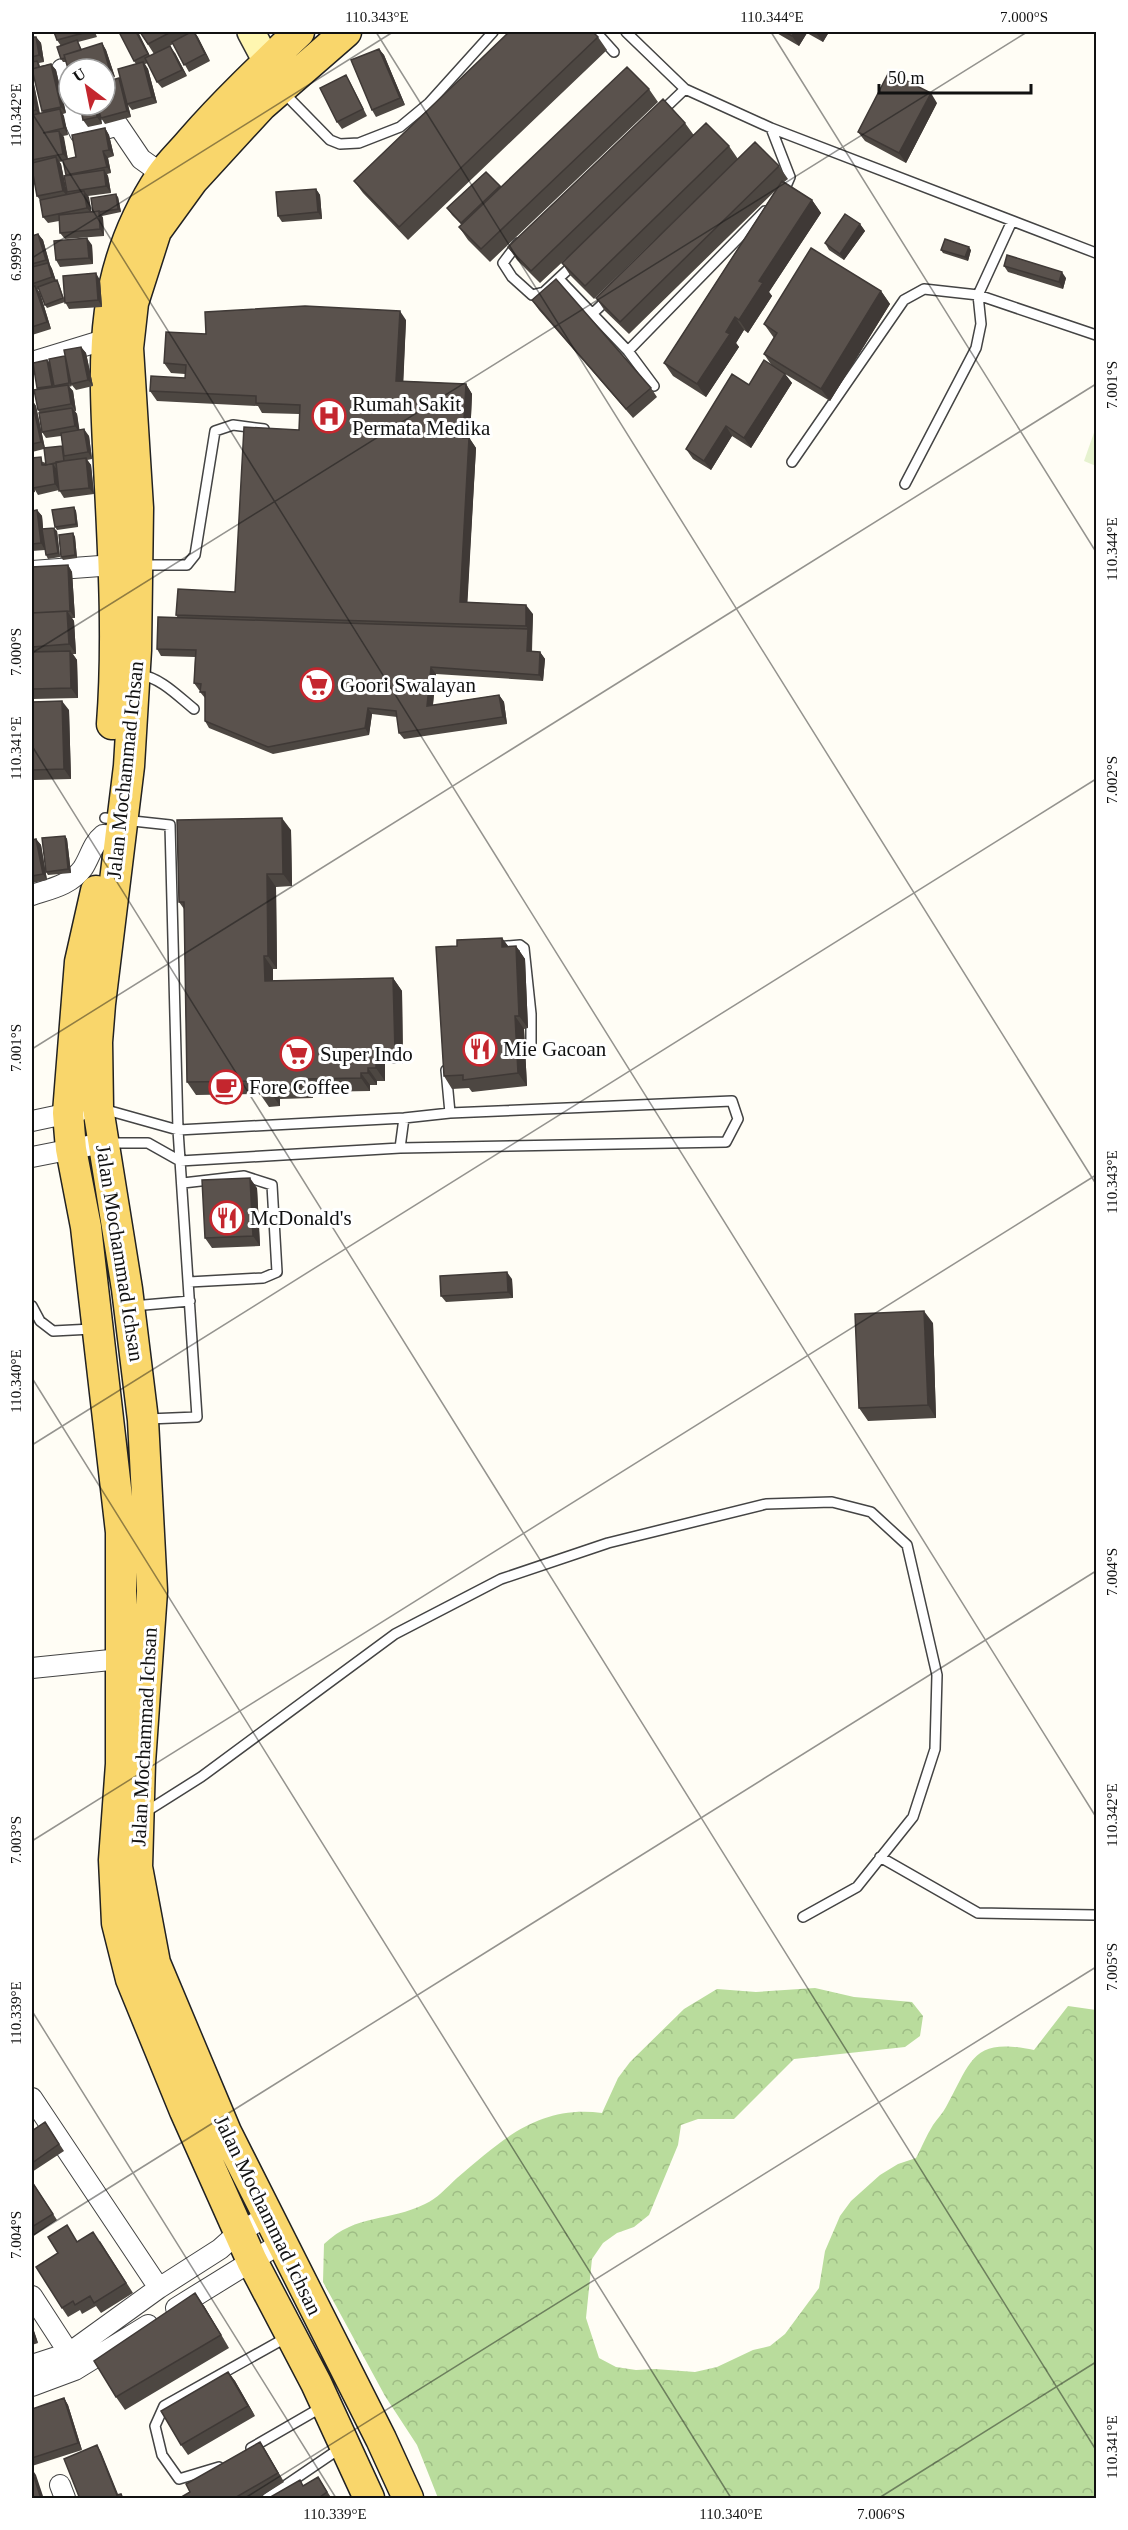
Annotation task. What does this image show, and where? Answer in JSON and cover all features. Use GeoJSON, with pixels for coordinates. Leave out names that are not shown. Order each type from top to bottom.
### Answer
{"type":"FeatureCollection","features":[{"type":"Feature","properties":{"kind":"main road","name":"Jalan Mochammad Ichsan"},"geometry":{"type":"LineString","coordinates":[[299,32],[204,126],[162,174],[128,235],[109,308],[104,364],[125,565],[124,674],[129,766],[80,962],[68,1113],[71,1149],[86,1227],[121,1532],[121,1764],[114,1860],[117,1923],[131,1979],[185,2110],[252,2261],[326,2405],[369,2499]]}},
{"type":"Feature","properties":{"kind":"main road","name":"Jalan Mochammad Ichsan"},"geometry":{"type":"LineString","coordinates":[[125,565],[138,508],[128,348],[133,303],[156,231],[193,180],[261,106],[346,32]]}},
{"type":"Feature","properties":{"kind":"main road","name":"Jalan Mochammad Ichsan"},"geometry":{"type":"LineString","coordinates":[[113,827],[97,1042],[98,1108],[130,1306],[143,1420],[152,1591],[140,1763],[137,1868],[155,1963],[222,2122],[381,2439],[408,2499]]}},
{"type":"Feature","properties":{"kind":"main road"},"geometry":{"type":"LineString","coordinates":[[121,1594],[152,1591]]}},
{"type":"Feature","properties":{"kind":"street"},"geometry":{"type":"LineString","coordinates":[[251,32],[267,62]]}},
{"type":"Feature","properties":{"kind":"street"},"geometry":{"type":"LineString","coordinates":[[73,117],[80,133],[93,133],[118,125],[141,159],[162,174]]}},
{"type":"Feature","properties":{"kind":"street"},"geometry":{"type":"LineString","coordinates":[[32,362],[106,339]]}},
{"type":"Feature","properties":{"kind":"street"},"geometry":{"type":"LineString","coordinates":[[32,572],[125,565]]}},
{"type":"Feature","properties":{"kind":"street"},"geometry":{"type":"LineString","coordinates":[[32,895],[74,878],[83,868],[97,840],[113,827]]}},
{"type":"Feature","properties":{"kind":"street"},"geometry":{"type":"LineString","coordinates":[[32,1120],[98,1108]]}},
{"type":"Feature","properties":{"kind":"street"},"geometry":{"type":"LineString","coordinates":[[32,1157],[103,1143]]}},
{"type":"Feature","properties":{"kind":"street"},"geometry":{"type":"LineString","coordinates":[[32,1668],[120,1659]]}},
{"type":"Feature","properties":{"kind":"street"},"geometry":{"type":"LineString","coordinates":[[32,2098],[159,2288]]}},
{"type":"Feature","properties":{"kind":"street"},"geometry":{"type":"LineString","coordinates":[[32,2365],[69,2353],[159,2288],[219,2249],[239,2232],[268,2216]]}},
{"type":"Feature","properties":{"kind":"street"},"geometry":{"type":"LineString","coordinates":[[32,2386],[75,2370],[281,2243]]}},
{"type":"Feature","properties":{"kind":"street"},"geometry":{"type":"LineString","coordinates":[[32,2296],[69,2353]]}},
{"type":"Feature","properties":{"kind":"lane"},"geometry":{"type":"LineString","coordinates":[[280,89],[330,140],[340,144],[359,143],[400,127],[429,104],[493,32]]}},
{"type":"Feature","properties":{"kind":"lane"},"geometry":{"type":"LineString","coordinates":[[596,32],[615,52]]}},
{"type":"Feature","properties":{"kind":"lane"},"geometry":{"type":"LineString","coordinates":[[626,32],[685,89],[771,128],[1096,253]]}},
{"type":"Feature","properties":{"kind":"lane"},"geometry":{"type":"LineString","coordinates":[[652,120],[685,89]]}},
{"type":"Feature","properties":{"kind":"lane"},"geometry":{"type":"LineString","coordinates":[[628,351],[783,192],[790,177],[771,128]]}},
{"type":"Feature","properties":{"kind":"lane"},"geometry":{"type":"LineString","coordinates":[[905,484],[976,348],[981,324],[978,295],[1012,220]]}},
{"type":"Feature","properties":{"kind":"lane"},"geometry":{"type":"LineString","coordinates":[[526,235],[505,257],[503,263],[506,269],[532,295],[544,292],[584,254]]}},
{"type":"Feature","properties":{"kind":"lane"},"geometry":{"type":"LineString","coordinates":[[559,279],[628,351],[654,386]]}},
{"type":"Feature","properties":{"kind":"lane"},"geometry":{"type":"LineString","coordinates":[[792,462],[904,300],[924,289],[978,295],[1096,335]]}},
{"type":"Feature","properties":{"kind":"lane"},"geometry":{"type":"LineString","coordinates":[[593,313],[618,290]]}},
{"type":"Feature","properties":{"kind":"lane"},"geometry":{"type":"LineString","coordinates":[[125,565],[178,567],[192,562],[197,551],[214,431],[233,426],[270,430]]}},
{"type":"Feature","properties":{"kind":"lane"},"geometry":{"type":"LineString","coordinates":[[124,674],[146,675],[194,709]]}},
{"type":"Feature","properties":{"kind":"lane"},"geometry":{"type":"LineString","coordinates":[[113,827],[170,825],[178,1130],[197,1417],[143,1420]]}},
{"type":"Feature","properties":{"kind":"lane"},"geometry":{"type":"LineString","coordinates":[[488,948],[520,945],[524,948],[531,1014],[531,1043]]}},
{"type":"Feature","properties":{"kind":"lane"},"geometry":{"type":"LineString","coordinates":[[446,1058],[450,1113]]}},
{"type":"Feature","properties":{"kind":"lane"},"geometry":{"type":"LineString","coordinates":[[98,1108],[178,1130],[404,1118],[450,1113],[732,1101],[738,1119],[726,1142],[400,1148],[180,1161],[148,1143],[103,1143]]}},
{"type":"Feature","properties":{"kind":"lane"},"geometry":{"type":"LineString","coordinates":[[400,1148],[404,1118]]}},
{"type":"Feature","properties":{"kind":"lane"},"geometry":{"type":"LineString","coordinates":[[183,1183],[244,1176],[272,1185],[277,1272],[263,1278],[189,1282]]}},
{"type":"Feature","properties":{"kind":"lane"},"geometry":{"type":"LineString","coordinates":[[130,1306],[190,1301]]}},
{"type":"Feature","properties":{"kind":"lane"},"geometry":{"type":"LineString","coordinates":[[32,1306],[40,1321],[53,1331],[98,1329]]}},
{"type":"Feature","properties":{"kind":"lane"},"geometry":{"type":"LineString","coordinates":[[140,1815],[201,1777],[395,1634],[501,1579],[608,1543],[766,1504],[832,1502],[870,1512],[907,1545],[937,1675],[935,1749],[914,1817],[856,1887],[803,1917]]}},
{"type":"Feature","properties":{"kind":"lane"},"geometry":{"type":"LineString","coordinates":[[880,1857],[978,1913],[1096,1915]]}},
{"type":"Feature","properties":{"kind":"lane"},"geometry":{"type":"LineString","coordinates":[[224,2464],[214,2470],[179,2479],[162,2455],[155,2426],[164,2406],[291,2335]]}},
{"type":"Feature","properties":{"kind":"lane"},"geometry":{"type":"LineString","coordinates":[[244,2452],[326,2405]]}},
{"type":"Feature","properties":{"kind":"lane"},"geometry":{"type":"LineString","coordinates":[[267,2499],[345,2445]]}},
{"type":"Feature","properties":{"kind":"green space"},"geometry":{"type":"Polygon","coordinates":[[[1096,427],[1096,466],[1084,461],[1096,427]]]}},
{"type":"Feature","properties":{"kind":"green space"},"geometry":{"type":"Polygon","coordinates":[[[815,1988],[854,1997],[912,2002],[923,2016],[920,2036],[905,2047],[794,2059],[734,2119],[698,2119],[681,2125],[678,2145],[649,2215],[634,2227],[617,2233],[603,2243],[592,2259],[586,2318],[599,2358],[616,2367],[636,2370],[695,2372],[717,2367],[753,2350],[770,2346],[785,2334],[819,2288],[825,2251],[840,2216],[851,2201],[880,2175],[898,2164],[916,2158],[962,2076],[976,2056],[998,2047],[1034,2050],[1068,2006],[1096,2010],[1096,2498],[438,2498],[417,2445],[385,2396],[323,2282],[324,2244],[336,2234],[361,2222],[412,2210],[429,2202],[490,2151],[522,2128],[559,2114],[602,2113],[618,2078],[630,2062],[684,2009],[717,1989],[756,1992],[815,1988]]]}},
{"type":"Feature","properties":{"kind":"building"},"geometry":{"type":"Polygon","coordinates":[[[54,32],[87,32],[57,40],[54,32]]]}},
{"type":"Feature","properties":{"kind":"building"},"geometry":{"type":"Polygon","coordinates":[[[119,32],[136,32],[148,54],[134,61],[119,32]]]}},
{"type":"Feature","properties":{"kind":"building"},"geometry":{"type":"Polygon","coordinates":[[[140,32],[171,32],[148,44],[140,32]]]}},
{"type":"Feature","properties":{"kind":"building"},"geometry":{"type":"Polygon","coordinates":[[[194,32],[205,54],[184,65],[172,42],[194,32]]]}},
{"type":"Feature","properties":{"kind":"building"},"geometry":{"type":"Polygon","coordinates":[[[509,32],[593,32],[598,37],[399,227],[354,181],[509,32]]]}},
{"type":"Feature","properties":{"kind":"building"},"geometry":{"type":"Polygon","coordinates":[[[32,37],[36,37],[39,55],[32,57],[32,37]]]}},
{"type":"Feature","properties":{"kind":"building"},"geometry":{"type":"Polygon","coordinates":[[[77,40],[81,50],[60,57],[57,47],[77,40]]]}},
{"type":"Feature","properties":{"kind":"building"},"geometry":{"type":"Polygon","coordinates":[[[102,43],[106,57],[65,57],[64,55],[102,43]]]}},
{"type":"Feature","properties":{"kind":"building"},"geometry":{"type":"Polygon","coordinates":[[[170,46],[182,70],[157,82],[145,58],[170,46]]]}},
{"type":"Feature","properties":{"kind":"building"},"geometry":{"type":"Polygon","coordinates":[[[379,49],[400,98],[372,110],[351,60],[379,49]]]}},
{"type":"Feature","properties":{"kind":"building"},"geometry":{"type":"Polygon","coordinates":[[[37,61],[39,67],[32,69],[32,62],[37,61]]]}},
{"type":"Feature","properties":{"kind":"building"},"geometry":{"type":"Polygon","coordinates":[[[143,62],[152,97],[127,104],[118,69],[143,62]]]}},
{"type":"Feature","properties":{"kind":"building"},"geometry":{"type":"Polygon","coordinates":[[[51,64],[57,90],[57,108],[42,111],[32,69],[51,64]]]}},
{"type":"Feature","properties":{"kind":"building"},"geometry":{"type":"Polygon","coordinates":[[[627,67],[649,89],[481,249],[459,227],[627,67]]]}},
{"type":"Feature","properties":{"kind":"building"},"geometry":{"type":"Polygon","coordinates":[[[889,72],[931,93],[899,153],[858,132],[889,72]]]}},
{"type":"Feature","properties":{"kind":"building"},"geometry":{"type":"Polygon","coordinates":[[[346,75],[363,109],[337,122],[320,88],[346,75]]]}},
{"type":"Feature","properties":{"kind":"building"},"geometry":{"type":"Polygon","coordinates":[[[119,78],[127,111],[117,114],[117,79],[119,78]]]}},
{"type":"Feature","properties":{"kind":"building"},"geometry":{"type":"Polygon","coordinates":[[[32,87],[36,110],[32,111],[32,87]]]}},
{"type":"Feature","properties":{"kind":"building"},"geometry":{"type":"Polygon","coordinates":[[[663,99],[685,123],[531,271],[508,247],[663,99]]]}},
{"type":"Feature","properties":{"kind":"building"},"geometry":{"type":"Polygon","coordinates":[[[57,110],[57,117],[62,117],[64,128],[43,133],[59,131],[63,154],[32,160],[32,115],[57,110]]]}},
{"type":"Feature","properties":{"kind":"building"},"geometry":{"type":"Polygon","coordinates":[[[706,123],[729,146],[585,286],[562,263],[706,123]]]}},
{"type":"Feature","properties":{"kind":"building"},"geometry":{"type":"Polygon","coordinates":[[[105,128],[109,150],[103,151],[107,167],[66,175],[63,160],[76,157],[72,135],[105,128]]]}},
{"type":"Feature","properties":{"kind":"building"},"geometry":{"type":"Polygon","coordinates":[[[755,142],[779,166],[620,322],[596,298],[755,142]]]}},
{"type":"Feature","properties":{"kind":"building"},"geometry":{"type":"Polygon","coordinates":[[[56,157],[63,191],[37,196],[32,163],[56,157]]]}},
{"type":"Feature","properties":{"kind":"building"},"geometry":{"type":"Polygon","coordinates":[[[104,170],[106,186],[67,192],[64,176],[104,170]]]}},
{"type":"Feature","properties":{"kind":"building"},"geometry":{"type":"Polygon","coordinates":[[[486,172],[500,186],[461,223],[447,208],[486,172]]]}},
{"type":"Feature","properties":{"kind":"building"},"geometry":{"type":"Polygon","coordinates":[[[782,181],[812,200],[759,281],[763,283],[739,320],[735,317],[726,332],[730,334],[697,384],[664,363],[782,181]]]}},
{"type":"Feature","properties":{"kind":"building"},"geometry":{"type":"Polygon","coordinates":[[[316,189],[318,212],[278,216],[276,192],[316,189]]]}},
{"type":"Feature","properties":{"kind":"building"},"geometry":{"type":"Polygon","coordinates":[[[84,191],[87,208],[43,217],[40,200],[84,191]]]}},
{"type":"Feature","properties":{"kind":"building"},"geometry":{"type":"Polygon","coordinates":[[[116,194],[118,209],[93,212],[91,198],[116,194]]]}},
{"type":"Feature","properties":{"kind":"building"},"geometry":{"type":"Polygon","coordinates":[[[99,211],[100,229],[60,233],[59,215],[99,211]]]}},
{"type":"Feature","properties":{"kind":"building"},"geometry":{"type":"Polygon","coordinates":[[[845,214],[860,224],[840,254],[825,243],[845,214]]]}},
{"type":"Feature","properties":{"kind":"building"},"geometry":{"type":"Polygon","coordinates":[[[38,234],[46,260],[32,264],[32,236],[38,234]]]}},
{"type":"Feature","properties":{"kind":"building"},"geometry":{"type":"Polygon","coordinates":[[[87,238],[89,258],[56,260],[54,241],[87,238]]]}},
{"type":"Feature","properties":{"kind":"building"},"geometry":{"type":"Polygon","coordinates":[[[945,239],[969,247],[965,257],[941,250],[945,239]]]}},
{"type":"Feature","properties":{"kind":"building"},"geometry":{"type":"Polygon","coordinates":[[[811,248],[881,291],[821,389],[764,354],[777,333],[764,324],[811,248]]]}},
{"type":"Feature","properties":{"kind":"building"},"geometry":{"type":"Polygon","coordinates":[[[1007,255],[1062,272],[1059,282],[1004,266],[1007,255]]]}},
{"type":"Feature","properties":{"kind":"building"},"geometry":{"type":"Polygon","coordinates":[[[48,263],[52,277],[32,284],[32,267],[48,263]]]}},
{"type":"Feature","properties":{"kind":"building"},"geometry":{"type":"Polygon","coordinates":[[[96,273],[98,300],[65,303],[63,276],[96,273]]]}},
{"type":"Feature","properties":{"kind":"building"},"geometry":{"type":"Polygon","coordinates":[[[556,279],[651,388],[626,409],[532,300],[556,279]]]}},
{"type":"Feature","properties":{"kind":"building"},"geometry":{"type":"Polygon","coordinates":[[[57,280],[63,298],[45,305],[38,287],[57,280]]]}},
{"type":"Feature","properties":{"kind":"building"},"geometry":{"type":"Polygon","coordinates":[[[35,286],[47,322],[32,327],[32,287],[35,286]]]}},
{"type":"Feature","properties":{"kind":"building"},"geometry":{"type":"Polygon","coordinates":[[[305,306],[400,311],[396,381],[466,384],[463,438],[469,438],[460,602],[526,605],[526,626],[176,615],[178,589],[235,592],[244,427],[299,430],[300,405],[256,403],[256,396],[150,391],[151,376],[185,378],[186,365],[164,363],[166,332],[206,334],[205,312],[305,306]]]}},
{"type":"Feature","properties":{"kind":"building"},"geometry":{"type":"Polygon","coordinates":[[[81,347],[88,380],[71,384],[64,350],[81,347]]]}},
{"type":"Feature","properties":{"kind":"building"},"geometry":{"type":"Polygon","coordinates":[[[65,356],[69,383],[54,386],[49,359],[65,356]]]}},
{"type":"Feature","properties":{"kind":"building"},"geometry":{"type":"Polygon","coordinates":[[[47,360],[52,386],[37,388],[33,363],[47,360]]]}},
{"type":"Feature","properties":{"kind":"building"},"geometry":{"type":"Polygon","coordinates":[[[764,360],[785,374],[744,438],[726,426],[704,461],[686,449],[732,374],[749,385],[764,360]]]}},
{"type":"Feature","properties":{"kind":"building"},"geometry":{"type":"Polygon","coordinates":[[[68,385],[71,404],[38,410],[34,390],[68,385]]]}},
{"type":"Feature","properties":{"kind":"building"},"geometry":{"type":"Polygon","coordinates":[[[32,400],[41,442],[32,444],[32,400]]]}},
{"type":"Feature","properties":{"kind":"building"},"geometry":{"type":"Polygon","coordinates":[[[72,408],[75,426],[42,432],[39,413],[72,408]]]}},
{"type":"Feature","properties":{"kind":"building"},"geometry":{"type":"Polygon","coordinates":[[[84,429],[88,452],[64,456],[61,433],[84,429]]]}},
{"type":"Feature","properties":{"kind":"building"},"geometry":{"type":"Polygon","coordinates":[[[62,446],[64,461],[46,465],[44,448],[62,446]]]}},
{"type":"Feature","properties":{"kind":"building"},"geometry":{"type":"Polygon","coordinates":[[[41,457],[42,465],[53,464],[55,484],[33,488],[32,458],[41,457]]]}},
{"type":"Feature","properties":{"kind":"building"},"geometry":{"type":"Polygon","coordinates":[[[86,458],[89,488],[59,491],[56,462],[86,458]]]}},
{"type":"Feature","properties":{"kind":"building"},"geometry":{"type":"Polygon","coordinates":[[[74,507],[76,524],[55,527],[52,510],[74,507]]]}},
{"type":"Feature","properties":{"kind":"building"},"geometry":{"type":"Polygon","coordinates":[[[37,510],[41,543],[32,544],[32,511],[37,510]]]}},
{"type":"Feature","properties":{"kind":"building"},"geometry":{"type":"Polygon","coordinates":[[[54,528],[58,553],[46,555],[42,529],[54,528]]]}},
{"type":"Feature","properties":{"kind":"building"},"geometry":{"type":"Polygon","coordinates":[[[73,533],[75,555],[61,557],[59,535],[73,533]]]}},
{"type":"Feature","properties":{"kind":"building"},"geometry":{"type":"Polygon","coordinates":[[[68,565],[70,611],[32,613],[32,567],[68,565]]]}},
{"type":"Feature","properties":{"kind":"building"},"geometry":{"type":"Polygon","coordinates":[[[67,611],[69,644],[32,647],[32,613],[67,611]]]}},
{"type":"Feature","properties":{"kind":"building","name":"Goori Swalayan"},"geometry":{"type":"Polygon","coordinates":[[[158,617],[528,629],[527,651],[540,652],[539,675],[431,667],[427,706],[499,695],[503,717],[399,733],[396,711],[368,708],[365,728],[268,747],[205,721],[205,692],[200,692],[201,684],[194,683],[196,650],[157,649],[158,617]]]}},
{"type":"Feature","properties":{"kind":"building"},"geometry":{"type":"Polygon","coordinates":[[[70,651],[71,688],[32,689],[32,652],[70,651]]]}},
{"type":"Feature","properties":{"kind":"building"},"geometry":{"type":"Polygon","coordinates":[[[62,701],[64,769],[32,770],[32,702],[62,701]]]}},
{"type":"Feature","properties":{"kind":"building"},"geometry":{"type":"Polygon","coordinates":[[[282,818],[283,874],[267,874],[268,956],[264,956],[265,981],[393,978],[395,1051],[376,1052],[376,1068],[368,1068],[368,1073],[361,1073],[361,1078],[304,1079],[304,1085],[271,1086],[271,1093],[260,1094],[260,1081],[187,1082],[184,902],[179,902],[177,820],[282,818]]]}},
{"type":"Feature","properties":{"kind":"building"},"geometry":{"type":"Polygon","coordinates":[[[65,836],[68,869],[46,872],[42,838],[65,836]]]}},
{"type":"Feature","properties":{"kind":"building"},"geometry":{"type":"Polygon","coordinates":[[[36,839],[43,874],[32,876],[32,840],[36,839]]]}},
{"type":"Feature","properties":{"kind":"building"},"geometry":{"type":"Polygon","coordinates":[[[502,938],[502,947],[516,946],[519,1016],[515,1016],[518,1073],[463,1080],[463,1075],[444,1076],[436,947],[457,946],[457,940],[502,938]]]}},
{"type":"Feature","properties":{"kind":"building"},"geometry":{"type":"Polygon","coordinates":[[[250,1178],[253,1236],[205,1238],[202,1180],[250,1178]]]}},
{"type":"Feature","properties":{"kind":"building"},"geometry":{"type":"Polygon","coordinates":[[[507,1272],[508,1292],[441,1296],[440,1276],[507,1272]]]}},
{"type":"Feature","properties":{"kind":"building"},"geometry":{"type":"Polygon","coordinates":[[[924,1311],[928,1405],[859,1408],[855,1314],[924,1311]]]}},
{"type":"Feature","properties":{"kind":"building"},"geometry":{"type":"Polygon","coordinates":[[[45,2122],[59,2144],[32,2163],[32,2131],[45,2122]]]}},
{"type":"Feature","properties":{"kind":"building"},"geometry":{"type":"Polygon","coordinates":[[[32,2182],[53,2214],[32,2227],[32,2182]]]}},
{"type":"Feature","properties":{"kind":"building"},"geometry":{"type":"Polygon","coordinates":[[[67,2225],[77,2242],[93,2232],[126,2283],[94,2303],[90,2296],[75,2305],[73,2301],[62,2308],[36,2267],[58,2253],[48,2237],[67,2225]]]}},
{"type":"Feature","properties":{"kind":"building"},"geometry":{"type":"Polygon","coordinates":[[[195,2293],[221,2335],[116,2397],[94,2361],[195,2293]]]}},
{"type":"Feature","properties":{"kind":"building"},"geometry":{"type":"Polygon","coordinates":[[[228,2372],[248,2406],[181,2445],[161,2411],[228,2372]]]}},
{"type":"Feature","properties":{"kind":"building"},"geometry":{"type":"Polygon","coordinates":[[[64,2398],[78,2443],[32,2458],[32,2409],[64,2398]]]}},
{"type":"Feature","properties":{"kind":"building"},"geometry":{"type":"Polygon","coordinates":[[[260,2442],[278,2473],[233,2499],[178,2499],[190,2492],[186,2484],[260,2442]]]}},
{"type":"Feature","properties":{"kind":"building"},"geometry":{"type":"Polygon","coordinates":[[[97,2445],[117,2495],[121,2494],[123,2499],[80,2499],[64,2459],[97,2445]]]}},
{"type":"Feature","properties":{"kind":"building"},"geometry":{"type":"Polygon","coordinates":[[[32,2470],[41,2499],[32,2499],[32,2470]]]}},
{"type":"Feature","properties":{"kind":"building"},"geometry":{"type":"Polygon","coordinates":[[[318,2477],[327,2492],[317,2499],[267,2499],[300,2480],[303,2486],[318,2477]]]}},
{"type":"Feature","properties":{"kind":"place","name":"Rumah Sakit Permata Medika"},"geometry":{"type":"Point","coordinates":[329,416]}},
{"type":"Feature","properties":{"kind":"place","name":"Goori Swalayan"},"geometry":{"type":"Point","coordinates":[317,685]}},
{"type":"Feature","properties":{"kind":"place","name":"Mie Gacoan"},"geometry":{"type":"Point","coordinates":[480,1049]}},
{"type":"Feature","properties":{"kind":"place","name":"Super Indo"},"geometry":{"type":"Point","coordinates":[297,1054]}},
{"type":"Feature","properties":{"kind":"place","name":"Fore Coffee"},"geometry":{"type":"Point","coordinates":[226,1087]}},
{"type":"Feature","properties":{"kind":"place","name":"McDonald's"},"geometry":{"type":"Point","coordinates":[227,1218]}}]}
